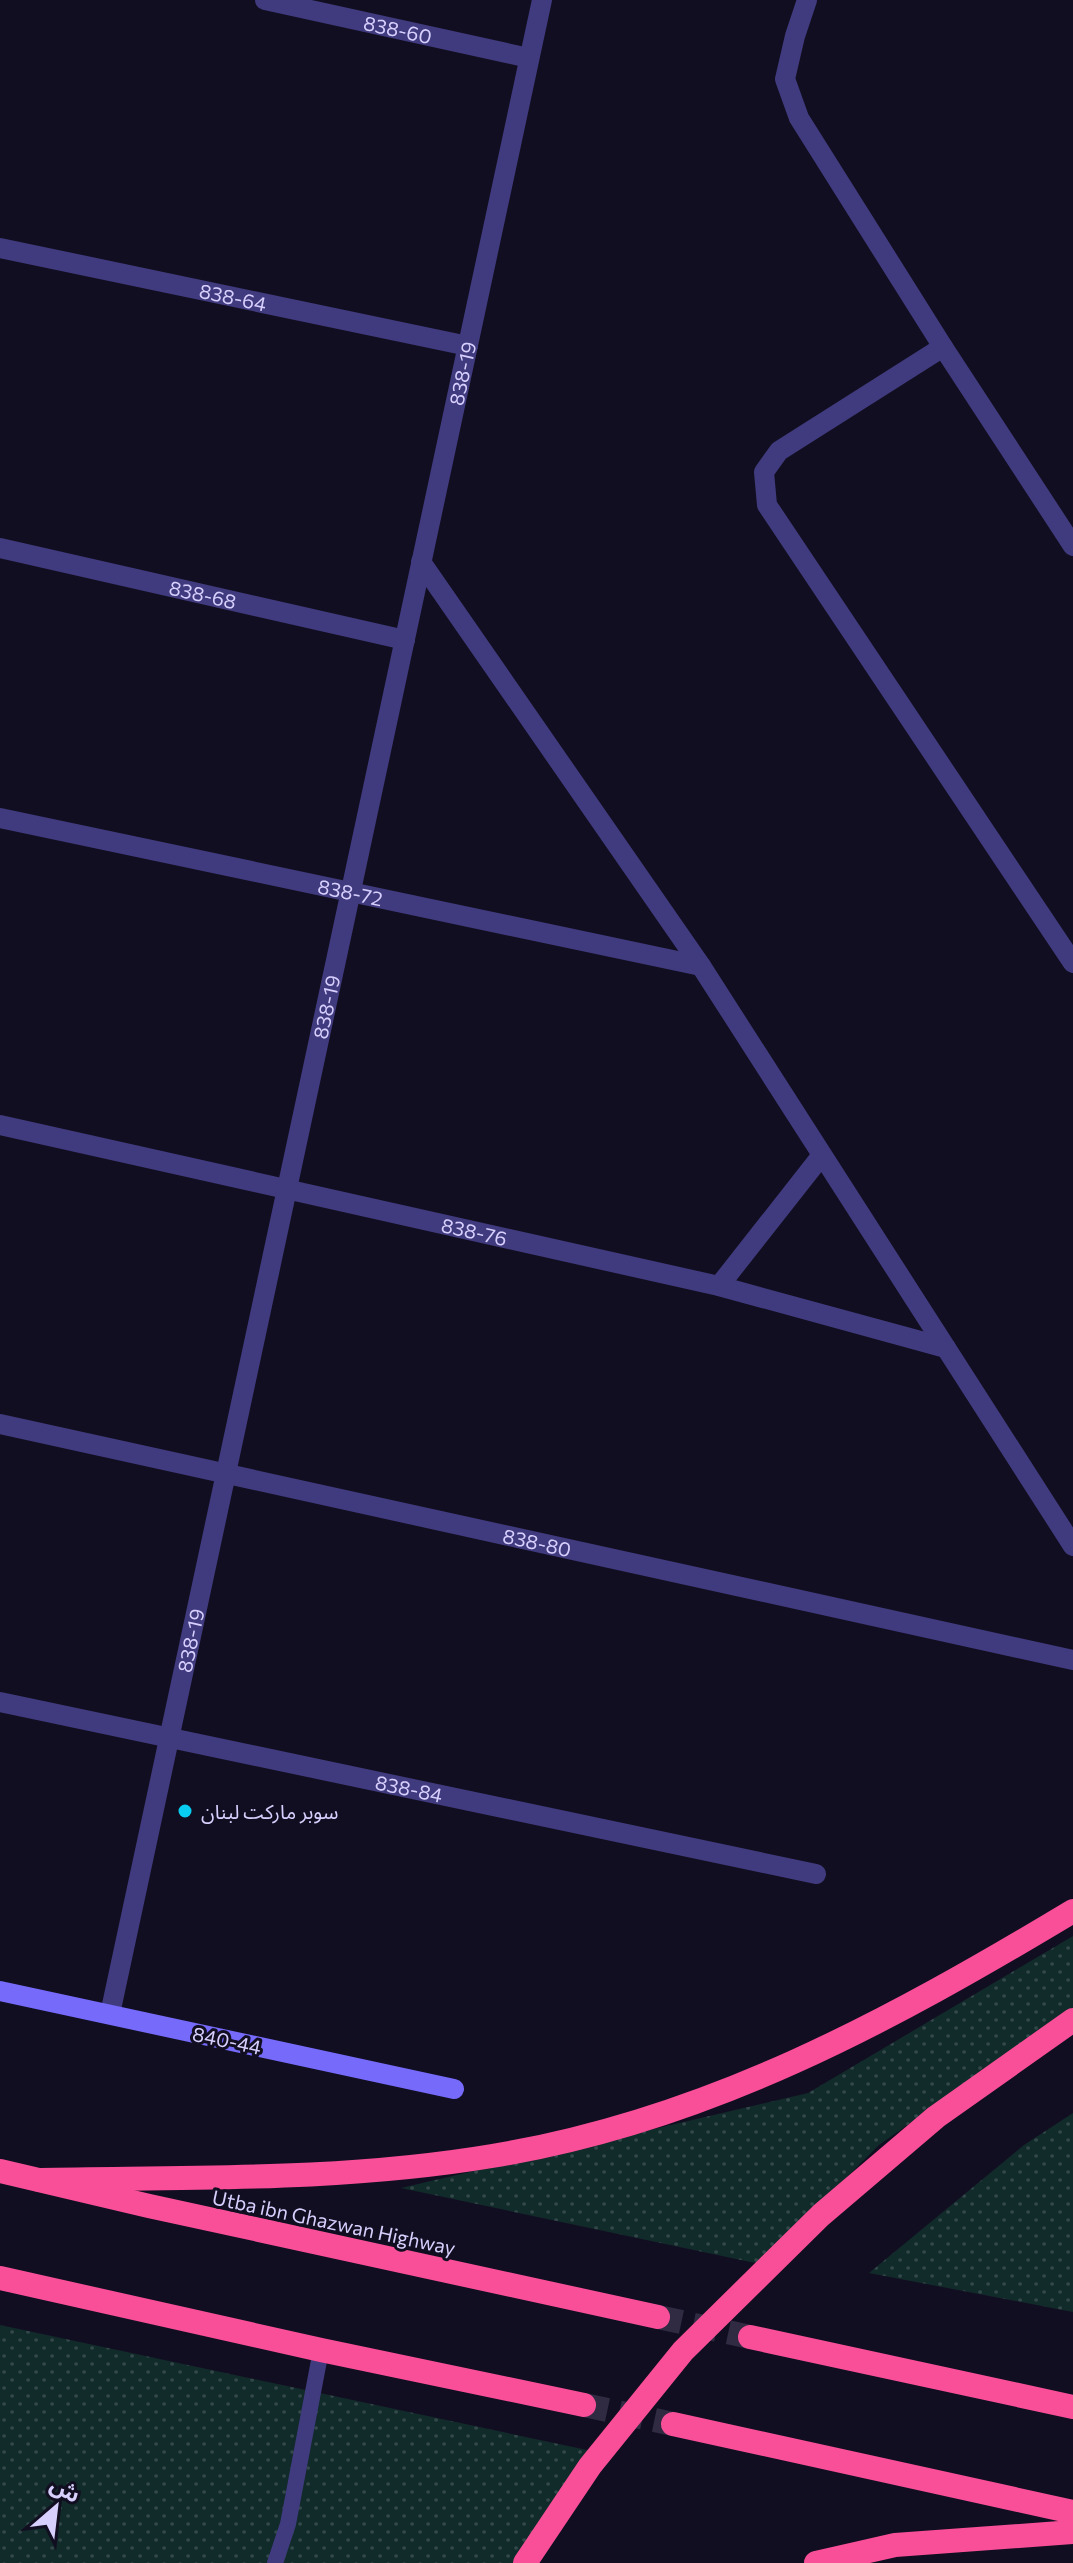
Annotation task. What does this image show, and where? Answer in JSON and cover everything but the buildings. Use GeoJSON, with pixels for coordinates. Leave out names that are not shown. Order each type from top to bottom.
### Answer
{"type":"FeatureCollection","features":[{"type":"Feature","properties":{"kind":"highway"},"geometry":{"type":"LineString","coordinates":[[40,2180],[346,2173],[493,2156],[566,2142],[722,2095],[807,2058],[972,1972],[1073,1911]]}},
{"type":"Feature","properties":{"kind":"highway"},"geometry":{"type":"LineString","coordinates":[[525,2563],[590,2466],[694,2340],[821,2215],[924,2127],[1073,2020]]}},
{"type":"Feature","properties":{"kind":"highway","name":"Utba ibn Ghazwan Highway"},"geometry":{"type":"LineString","coordinates":[[0,2171],[658,2317]]}},
{"type":"Feature","properties":{"kind":"highway"},"geometry":{"type":"LineString","coordinates":[[0,2278],[584,2405]]}},
{"type":"Feature","properties":{"kind":"highway"},"geometry":{"type":"LineString","coordinates":[[750,2337],[1073,2407]]}},
{"type":"Feature","properties":{"kind":"highway"},"geometry":{"type":"LineString","coordinates":[[673,2424],[1073,2512]]}},
{"type":"Feature","properties":{"kind":"highway"},"geometry":{"type":"LineString","coordinates":[[816,2563],[895,2545],[1073,2532]]}},
{"type":"Feature","properties":{"kind":"street","name":"838-60"},"geometry":{"type":"LineString","coordinates":[[265,0],[529,58]]}},
{"type":"Feature","properties":{"kind":"street","name":"838-19"},"geometry":{"type":"LineString","coordinates":[[110,2014],[542,0]]}},
{"type":"Feature","properties":{"kind":"street"},"geometry":{"type":"LineString","coordinates":[[807,0],[785,79],[799,118],[1073,546]]}},
{"type":"Feature","properties":{"kind":"street","name":"838-64"},"geometry":{"type":"LineString","coordinates":[[0,248],[468,346]]}},
{"type":"Feature","properties":{"kind":"street"},"geometry":{"type":"LineString","coordinates":[[943,347],[779,451],[764,472],[767,505],[1073,963]]}},
{"type":"Feature","properties":{"kind":"street","name":"838-68"},"geometry":{"type":"LineString","coordinates":[[0,548],[405,640]]}},
{"type":"Feature","properties":{"kind":"street"},"geometry":{"type":"LineString","coordinates":[[421,562],[701,966],[1073,1546]]}},
{"type":"Feature","properties":{"kind":"street","name":"838-72"},"geometry":{"type":"LineString","coordinates":[[0,818],[701,966]]}},
{"type":"Feature","properties":{"kind":"street","name":"838-76"},"geometry":{"type":"LineString","coordinates":[[0,1125],[719,1286],[946,1348]]}},
{"type":"Feature","properties":{"kind":"street"},"geometry":{"type":"LineString","coordinates":[[719,1286],[822,1155]]}},
{"type":"Feature","properties":{"kind":"street","name":"838-80"},"geometry":{"type":"LineString","coordinates":[[0,1424],[1073,1660]]}},
{"type":"Feature","properties":{"kind":"street","name":"838-84"},"geometry":{"type":"LineString","coordinates":[[0,1702],[816,1874]]}},
{"type":"Feature","properties":{"kind":"street","name":"840-44"},"geometry":{"type":"LineString","coordinates":[[0,1991],[454,2089]]}},
{"type":"Feature","properties":{"kind":"lane"},"geometry":{"type":"LineString","coordinates":[[275,2563],[288,2524],[321,2350]]}},
{"type":"Feature","properties":{"kind":"green space"},"geometry":{"type":"Polygon","coordinates":[[[1073,1936],[1073,2008],[879,2145],[760,2264],[401,2188],[808,2093],[1073,1936]]]}},
{"type":"Feature","properties":{"kind":"green space"},"geometry":{"type":"Polygon","coordinates":[[[1073,2113],[1073,2312],[869,2273],[1024,2145],[1073,2113]]]}},
{"type":"Feature","properties":{"kind":"green space"},"geometry":{"type":"Polygon","coordinates":[[[0,2325],[606,2454],[528,2563],[0,2563],[0,2325]]]}},
{"type":"Feature","properties":{"kind":"tunnel"},"geometry":{"type":"LineString","coordinates":[[658,2317],[750,2337]]}},
{"type":"Feature","properties":{"kind":"tunnel"},"geometry":{"type":"LineString","coordinates":[[584,2405],[673,2424]]}},
{"type":"Feature","properties":{"kind":"place","name":"سوبر ماركت لبنان"},"geometry":{"type":"Point","coordinates":[185,1811]}}]}
